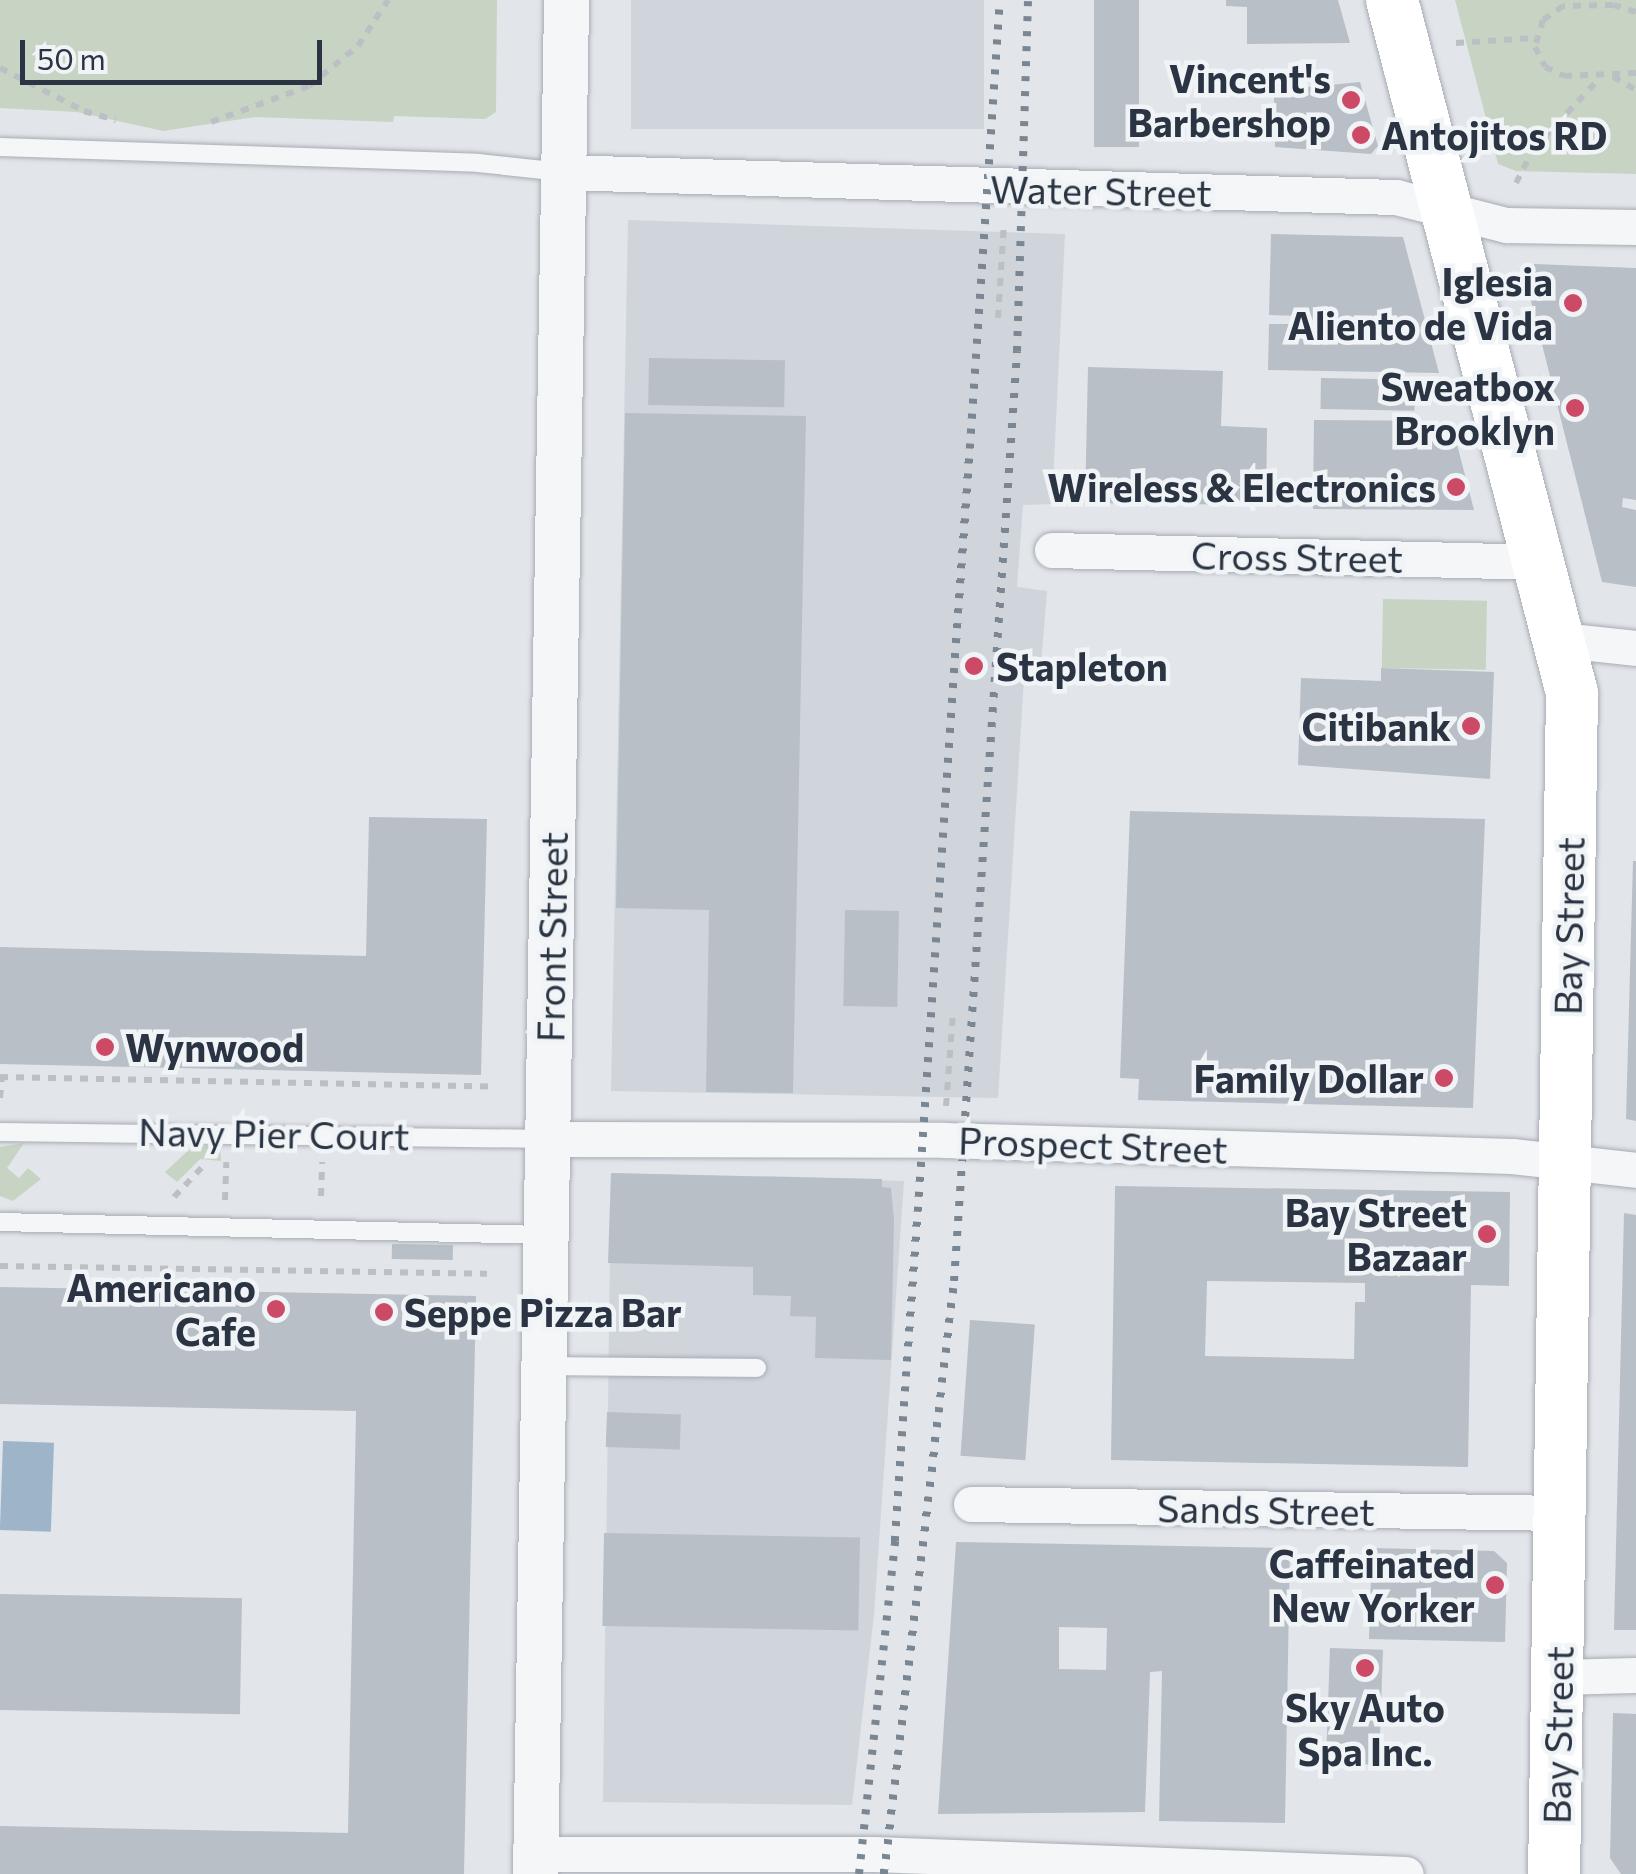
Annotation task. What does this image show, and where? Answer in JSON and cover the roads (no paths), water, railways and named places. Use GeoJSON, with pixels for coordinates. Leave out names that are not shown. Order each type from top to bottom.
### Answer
{"type":"FeatureCollection","features":[{"type":"Feature","properties":{"kind":"main road","name":"Bay Street"},"geometry":{"type":"LineString","coordinates":[[1392,0],[1562,640],[1572,693],[1554,1874]]}},
{"type":"Feature","properties":{"kind":"street","name":"Front Street"},"geometry":{"type":"LineString","coordinates":[[536,1864],[566,0]]}},
{"type":"Feature","properties":{"kind":"street","name":"Water Street"},"geometry":{"type":"LineString","coordinates":[[562,172],[1396,196],[1506,226],[1636,227]]}},
{"type":"Feature","properties":{"kind":"street","name":"Cross Street"},"geometry":{"type":"LineString","coordinates":[[1052,550],[1541,562]]}},
{"type":"Feature","properties":{"kind":"street"},"geometry":{"type":"LineString","coordinates":[[1562,640],[1636,648]]}},
{"type":"Feature","properties":{"kind":"street","name":"Prospect Street"},"geometry":{"type":"LineString","coordinates":[[548,1139],[944,1140],[1566,1159],[1636,1170]]}},
{"type":"Feature","properties":{"kind":"street","name":"Sands Street"},"geometry":{"type":"LineString","coordinates":[[972,1504],[1561,1513]]}},
{"type":"Feature","properties":{"kind":"street"},"geometry":{"type":"LineString","coordinates":[[1558,1677],[1636,1675]]}},
{"type":"Feature","properties":{"kind":"street"},"geometry":{"type":"LineString","coordinates":[[536,1864],[874,1854],[1169,1870],[1406,1874]]}},
{"type":"Feature","properties":{"kind":"lane"},"geometry":{"type":"LineString","coordinates":[[0,147],[478,163],[562,172]]}},
{"type":"Feature","properties":{"kind":"lane","name":"Navy Pier Court"},"geometry":{"type":"LineString","coordinates":[[0,1132],[548,1139]]}},
{"type":"Feature","properties":{"kind":"lane"},"geometry":{"type":"LineString","coordinates":[[0,1222],[546,1235]]}},
{"type":"Feature","properties":{"kind":"lane"},"geometry":{"type":"LineString","coordinates":[[545,1366],[757,1368]]}},
{"type":"Feature","properties":{"kind":"water"},"geometry":{"type":"Polygon","coordinates":[[[3,1441],[54,1443],[51,1532],[0,1530],[3,1441]]]}},
{"type":"Feature","properties":{"kind":"railway"},"geometry":{"type":"LineString","coordinates":[[859,1874],[895,1541],[1000,0]]}},
{"type":"Feature","properties":{"kind":"railway"},"geometry":{"type":"LineString","coordinates":[[884,1874],[954,1281],[1017,351],[1028,0]]}},
{"type":"Feature","properties":{"kind":"place","name":"Vincent's Barbershop"},"geometry":{"type":"Point","coordinates":[1351,100]}},
{"type":"Feature","properties":{"kind":"place","name":"Antojitos RD"},"geometry":{"type":"Point","coordinates":[1361,135]}},
{"type":"Feature","properties":{"kind":"place","name":"Iglesia Aliento de Vida"},"geometry":{"type":"Point","coordinates":[1573,303]}},
{"type":"Feature","properties":{"kind":"place","name":"Sweatbox Brooklyn"},"geometry":{"type":"Point","coordinates":[1575,408]}},
{"type":"Feature","properties":{"kind":"place","name":"Wireless & Electronics"},"geometry":{"type":"Point","coordinates":[1456,487]}},
{"type":"Feature","properties":{"kind":"place","name":"Stapleton"},"geometry":{"type":"Point","coordinates":[974,666]}},
{"type":"Feature","properties":{"kind":"place","name":"Citibank"},"geometry":{"type":"Point","coordinates":[1471,726]}},
{"type":"Feature","properties":{"kind":"place","name":"Wynwood"},"geometry":{"type":"Point","coordinates":[105,1047]}},
{"type":"Feature","properties":{"kind":"place","name":"Family Dollar"},"geometry":{"type":"Point","coordinates":[1444,1078]}},
{"type":"Feature","properties":{"kind":"place","name":"Bay Street Bazaar"},"geometry":{"type":"Point","coordinates":[1487,1234]}},
{"type":"Feature","properties":{"kind":"place","name":"Americano Cafe"},"geometry":{"type":"Point","coordinates":[276,1309]}},
{"type":"Feature","properties":{"kind":"place","name":"Seppe Pizza Bar"},"geometry":{"type":"Point","coordinates":[384,1312]}},
{"type":"Feature","properties":{"kind":"place","name":"Caffeinated New Yorker"},"geometry":{"type":"Point","coordinates":[1495,1585]}},
{"type":"Feature","properties":{"kind":"place","name":"Sky Auto Spa Inc."},"geometry":{"type":"Point","coordinates":[1365,1668]}}]}
